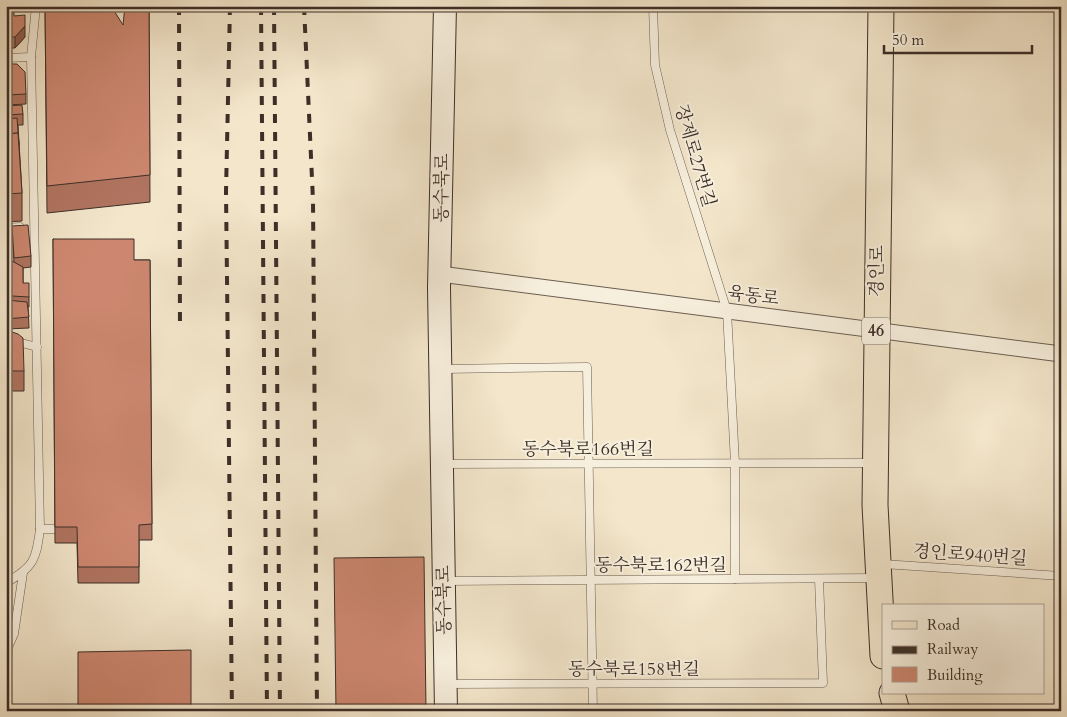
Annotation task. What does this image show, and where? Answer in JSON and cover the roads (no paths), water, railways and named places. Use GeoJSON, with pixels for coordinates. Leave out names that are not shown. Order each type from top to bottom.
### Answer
{"type":"FeatureCollection","features":[{"type":"Feature","properties":{"kind":"main road","name":"경인로"},"geometry":{"type":"LineString","coordinates":[[881,6],[875,505],[882,639]]}},
{"type":"Feature","properties":{"kind":"main road"},"geometry":{"type":"LineString","coordinates":[[892,694],[896,711]]}},
{"type":"Feature","properties":{"kind":"street","name":"동수북로"},"geometry":{"type":"LineString","coordinates":[[445,6],[440,274],[446,711]]}},
{"type":"Feature","properties":{"kind":"street","name":"육동로"},"geometry":{"type":"LineString","coordinates":[[440,274],[1061,354]]}},
{"type":"Feature","properties":{"kind":"lane"},"geometry":{"type":"LineString","coordinates":[[6,583],[23,572],[33,561],[40,529],[31,58],[36,6]]}},
{"type":"Feature","properties":{"kind":"lane","name":"장제로27번길"},"geometry":{"type":"LineString","coordinates":[[653,6],[655,66],[670,130],[727,311]]}},
{"type":"Feature","properties":{"kind":"lane"},"geometry":{"type":"LineString","coordinates":[[6,58],[31,58]]}},
{"type":"Feature","properties":{"kind":"lane"},"geometry":{"type":"LineString","coordinates":[[6,228],[34,226]]}},
{"type":"Feature","properties":{"kind":"lane"},"geometry":{"type":"LineString","coordinates":[[727,311],[735,464],[735,579]]}},
{"type":"Feature","properties":{"kind":"lane"},"geometry":{"type":"LineString","coordinates":[[6,339],[37,346]]}},
{"type":"Feature","properties":{"kind":"lane"},"geometry":{"type":"LineString","coordinates":[[441,369],[587,368],[593,711]]}},
{"type":"Feature","properties":{"kind":"lane","name":"동수북로166번길"},"geometry":{"type":"LineString","coordinates":[[442,464],[875,463]]}},
{"type":"Feature","properties":{"kind":"lane"},"geometry":{"type":"LineString","coordinates":[[40,529],[54,529]]}},
{"type":"Feature","properties":{"kind":"lane","name":"경인로940번길"},"geometry":{"type":"LineString","coordinates":[[878,571],[1061,576]]}},
{"type":"Feature","properties":{"kind":"lane","name":"동수북로162번길"},"geometry":{"type":"LineString","coordinates":[[444,581],[819,579],[878,571]]}},
{"type":"Feature","properties":{"kind":"lane"},"geometry":{"type":"LineString","coordinates":[[6,652],[14,634],[23,572]]}},
{"type":"Feature","properties":{"kind":"lane","name":"동수북로158번길"},"geometry":{"type":"LineString","coordinates":[[445,684],[824,683],[819,579]]}},
{"type":"Feature","properties":{"kind":"railway"},"geometry":{"type":"LineString","coordinates":[[179,6],[180,330]]}},
{"type":"Feature","properties":{"kind":"railway"},"geometry":{"type":"LineString","coordinates":[[230,6],[226,192],[232,711]]}},
{"type":"Feature","properties":{"kind":"railway"},"geometry":{"type":"LineString","coordinates":[[261,6],[267,711]]}},
{"type":"Feature","properties":{"kind":"railway"},"geometry":{"type":"LineString","coordinates":[[274,6],[280,711]]}},
{"type":"Feature","properties":{"kind":"railway"},"geometry":{"type":"LineString","coordinates":[[304,6],[313,200],[317,711]]}}]}
